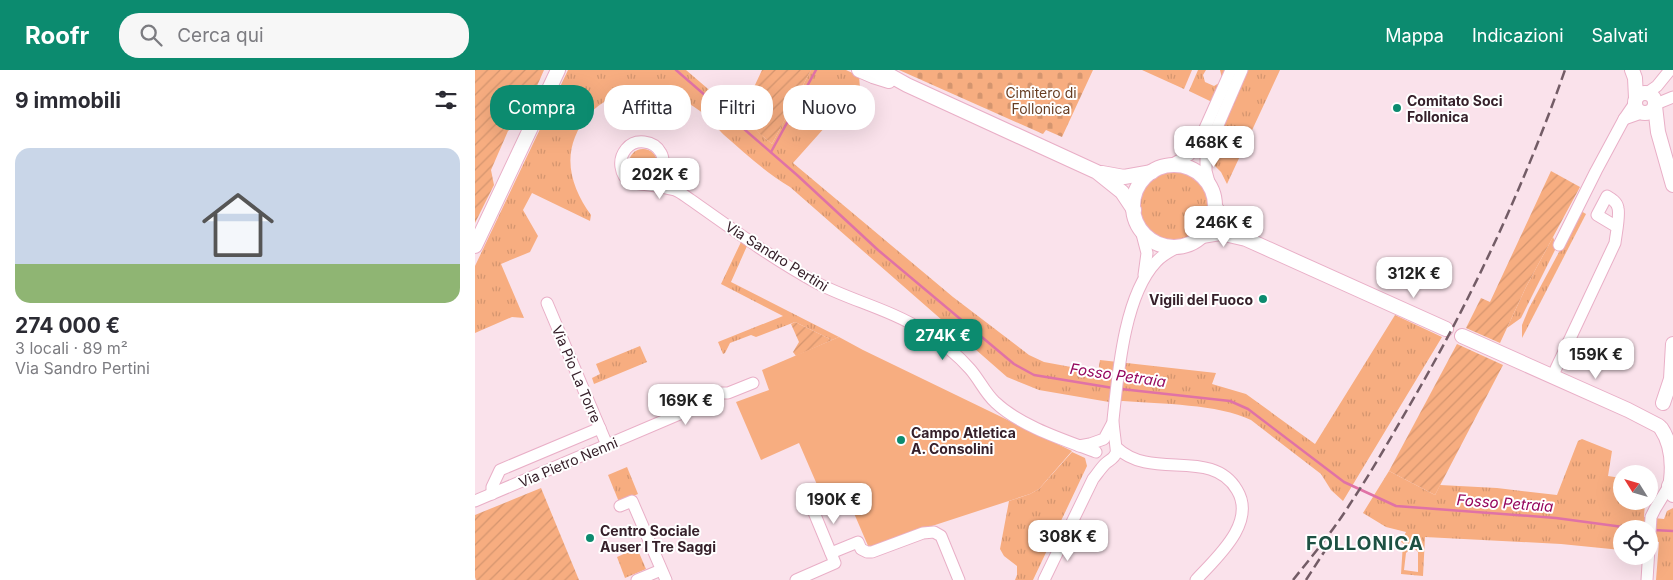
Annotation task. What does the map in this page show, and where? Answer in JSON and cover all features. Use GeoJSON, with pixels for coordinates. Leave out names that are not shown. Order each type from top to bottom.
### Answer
{"type":"FeatureCollection","features":[{"type":"Feature","properties":{"kind":"main road"},"geometry":{"type":"LineString","coordinates":[[475,246],[558,70]]}},
{"type":"Feature","properties":{"kind":"main road"},"geometry":{"type":"LineString","coordinates":[[859,70],[907,86]]}},
{"type":"Feature","properties":{"kind":"main road"},"geometry":{"type":"LineString","coordinates":[[880,70],[907,86],[1097,172],[1124,177],[1153,172],[1169,166],[1181,166],[1193,170],[1202,176],[1210,186],[1215,200],[1212,223],[1202,236],[1193,242],[1179,247],[1167,246],[1156,243],[1141,230],[1134,210],[1134,198],[1144,179],[1153,172]]}},
{"type":"Feature","properties":{"kind":"main road"},"geometry":{"type":"LineString","coordinates":[[1633,74],[1659,132],[1673,185]]}},
{"type":"Feature","properties":{"kind":"main road"},"geometry":{"type":"LineString","coordinates":[[1097,172],[1122,192],[1134,210]]}},
{"type":"Feature","properties":{"kind":"main road"},"geometry":{"type":"LineString","coordinates":[[1215,207],[1226,222],[1246,239]]}},
{"type":"Feature","properties":{"kind":"main road"},"geometry":{"type":"LineString","coordinates":[[1202,236],[1220,233],[1246,239],[1446,329]]}},
{"type":"Feature","properties":{"kind":"main road"},"geometry":{"type":"LineString","coordinates":[[1461,336],[1665,428]]}},
{"type":"Feature","properties":{"kind":"main road"},"geometry":{"type":"LineString","coordinates":[[1672,485],[1671,452],[1665,428],[1655,416],[1665,404],[1672,383],[1673,344]]}},
{"type":"Feature","properties":{"kind":"main road"},"geometry":{"type":"LineString","coordinates":[[1628,410],[1647,409],[1665,404]]}},
{"type":"Feature","properties":{"kind":"street"},"geometry":{"type":"LineString","coordinates":[[1169,166],[1189,155],[1198,144],[1231,70]]}},
{"type":"Feature","properties":{"kind":"street"},"geometry":{"type":"LineString","coordinates":[[1210,186],[1206,171],[1206,153],[1242,70]]}},
{"type":"Feature","properties":{"kind":"street"},"geometry":{"type":"LineString","coordinates":[[1559,245],[1574,212],[1624,119],[1645,103],[1656,87],[1670,73]]}},
{"type":"Feature","properties":{"kind":"street"},"geometry":{"type":"LineString","coordinates":[[1645,103],[1673,97]]}},
{"type":"Feature","properties":{"kind":"street","name":"Via Sandro Pertini"},"geometry":{"type":"LineString","coordinates":[[677,190],[664,167],[662,153],[657,148],[645,142],[632,145],[626,149],[622,155],[621,168],[628,180],[641,185],[677,190],[771,256],[806,277],[831,290],[891,313],[922,330],[963,362],[974,374],[990,398],[1003,409],[1045,432],[1077,446],[1105,447],[1129,458],[1149,463],[1210,468],[1224,474],[1233,482],[1242,501],[1239,525],[1232,538],[1196,580]]}},
{"type":"Feature","properties":{"kind":"street"},"geometry":{"type":"LineString","coordinates":[[1552,377],[1612,249],[1617,227]]}},
{"type":"Feature","properties":{"kind":"street"},"geometry":{"type":"LineString","coordinates":[[1044,580],[1093,479],[1113,422],[1119,370],[1129,319],[1143,281],[1147,253],[1141,230]]}},
{"type":"Feature","properties":{"kind":"street"},"geometry":{"type":"LineString","coordinates":[[1143,281],[1157,260],[1179,247]]}},
{"type":"Feature","properties":{"kind":"street","name":"Via Pio La Torre"},"geometry":{"type":"LineString","coordinates":[[547,303],[607,445]]}},
{"type":"Feature","properties":{"kind":"street","name":"Via Pietro Nenni"},"geometry":{"type":"LineString","coordinates":[[475,501],[689,410],[696,404],[721,393],[728,394],[753,383]]}},
{"type":"Feature","properties":{"kind":"street","name":"Via Pietro Nenni"},"geometry":{"type":"LineString","coordinates":[[492,494],[500,470],[600,428]]}},
{"type":"Feature","properties":{"kind":"street"},"geometry":{"type":"LineString","coordinates":[[1093,479],[1115,455],[1105,447]]}},
{"type":"Feature","properties":{"kind":"street"},"geometry":{"type":"LineString","coordinates":[[1653,520],[1655,509],[1672,485]]}},
{"type":"Feature","properties":{"kind":"street"},"geometry":{"type":"LineString","coordinates":[[796,580],[835,563],[808,498]]}},
{"type":"Feature","properties":{"kind":"street"},"geometry":{"type":"LineString","coordinates":[[1653,520],[1663,506],[1673,500]]}},
{"type":"Feature","properties":{"kind":"street"},"geometry":{"type":"LineString","coordinates":[[620,506],[632,501],[663,575],[637,580]]}},
{"type":"Feature","properties":{"kind":"street"},"geometry":{"type":"LineString","coordinates":[[831,553],[858,542],[861,549],[872,552],[923,533],[934,532],[941,536],[959,580]]}},
{"type":"Feature","properties":{"kind":"street"},"geometry":{"type":"LineString","coordinates":[[1647,580],[1648,565]]}},
{"type":"Feature","properties":{"kind":"green space"},"geometry":{"type":"Polygon","coordinates":[[[475,70],[544,70],[537,85],[490,85],[490,130],[509,130],[491,170],[494,185],[475,223],[475,70]]]}},
{"type":"Feature","properties":{"kind":"green space"},"geometry":{"type":"Polygon","coordinates":[[[568,70],[686,70],[703,85],[701,85],[701,112],[691,105],[691,85],[604,85],[604,103],[594,110],[594,85],[561,85],[568,70]]]}},
{"type":"Feature","properties":{"kind":"green space"},"geometry":{"type":"Polygon","coordinates":[[[762,70],[811,70],[803,85],[783,85],[783,123],[772,144],[755,130],[773,130],[773,85],[755,85],[762,70]]]}},
{"type":"Feature","properties":{"kind":"green space"},"geometry":{"type":"Polygon","coordinates":[[[811,70],[846,70],[859,76],[860,85],[803,85],[811,70]]]}},
{"type":"Feature","properties":{"kind":"green space","name":"Cimitero di Follonica"},"geometry":{"type":"Polygon","coordinates":[[[899,70],[1093,70],[1062,137],[1046,130],[1043,134],[899,70]]]}},
{"type":"Feature","properties":{"kind":"green space"},"geometry":{"type":"Polygon","coordinates":[[[1142,70],[1192,70],[1184,89],[1142,70]]]}},
{"type":"Feature","properties":{"kind":"green space"},"geometry":{"type":"Polygon","coordinates":[[[1198,70],[1206,70],[1203,75],[1205,82],[1214,86],[1222,78],[1220,70],[1226,70],[1212,102],[1189,91],[1198,70]]]}},
{"type":"Feature","properties":{"kind":"green space"},"geometry":{"type":"Polygon","coordinates":[[[1246,70],[1280,70],[1227,184],[1221,172],[1211,162],[1210,153],[1246,70]]]}},
{"type":"Feature","properties":{"kind":"green space"},"geometry":{"type":"Polygon","coordinates":[[[783,123],[783,130],[822,130],[793,163],[953,297],[1029,355],[1044,362],[1098,372],[1100,360],[1216,373],[1212,384],[1246,394],[1315,444],[1395,315],[1442,337],[1343,501],[1331,490],[1321,474],[1251,420],[1238,415],[1189,406],[1123,401],[1109,402],[1039,390],[1007,377],[790,187],[764,169],[719,130],[756,130],[772,144],[783,123]]]}},
{"type":"Feature","properties":{"kind":"green space"},"geometry":{"type":"Polygon","coordinates":[[[540,130],[579,130],[572,147],[571,167],[580,197],[591,215],[590,221],[532,193],[523,210],[538,236],[530,252],[501,264],[524,318],[512,317],[475,333],[475,266],[540,130]]]}},
{"type":"Feature","properties":{"kind":"green space"},"geometry":{"type":"Polygon","coordinates":[[[643,149],[653,153],[657,163],[653,173],[643,177],[633,173],[629,163],[633,153],[643,149]]]}},
{"type":"Feature","properties":{"kind":"green space"},"geometry":{"type":"Polygon","coordinates":[[[1174,170],[1187,173],[1199,180],[1206,192],[1209,205],[1206,218],[1199,230],[1187,237],[1174,240],[1161,237],[1149,230],[1142,218],[1139,205],[1142,192],[1149,180],[1161,173],[1174,170]]]}},
{"type":"Feature","properties":{"kind":"green space"},"geometry":{"type":"Polygon","coordinates":[[[1551,171],[1580,187],[1526,287],[1500,343],[1466,328],[1481,298],[1490,302],[1551,171]]]}},
{"type":"Feature","properties":{"kind":"green space"},"geometry":{"type":"Polygon","coordinates":[[[1581,211],[1586,214],[1522,338],[1522,325],[1529,308],[1581,211]]]}},
{"type":"Feature","properties":{"kind":"green space"},"geometry":{"type":"Polygon","coordinates":[[[1553,237],[1556,245],[1555,250],[1521,318],[1507,328],[1526,287],[1553,237]]]}},
{"type":"Feature","properties":{"kind":"green space"},"geometry":{"type":"Polygon","coordinates":[[[741,242],[747,246],[731,282],[839,337],[832,340],[795,322],[756,337],[751,335],[730,343],[723,354],[718,342],[783,316],[721,284],[741,242]]]}},
{"type":"Feature","properties":{"kind":"green space"},"geometry":{"type":"Polygon","coordinates":[[[795,322],[832,340],[796,356],[793,352],[799,342],[791,324],[795,322]]]}},
{"type":"Feature","properties":{"kind":"green space","name":"Campo Atletica A. Consolini"},"geometry":{"type":"Polygon","coordinates":[[[839,337],[1072,451],[1039,489],[1030,494],[869,548],[850,504],[828,510],[799,443],[761,460],[736,402],[769,390],[762,370],[839,337]]]}},
{"type":"Feature","properties":{"kind":"green space"},"geometry":{"type":"Polygon","coordinates":[[[1457,344],[1503,365],[1435,495],[1389,471],[1457,344]]]}},
{"type":"Feature","properties":{"kind":"green space"},"geometry":{"type":"Polygon","coordinates":[[[640,346],[647,362],[594,384],[592,378],[600,374],[596,364],[640,346]]]}},
{"type":"Feature","properties":{"kind":"green space"},"geometry":{"type":"Polygon","coordinates":[[[1582,439],[1612,451],[1608,476],[1613,477],[1613,510],[1644,510],[1644,517],[1664,519],[1667,511],[1673,508],[1673,580],[1656,580],[1659,542],[1658,520],[1613,520],[1613,549],[1561,544],[1425,537],[1423,576],[1401,574],[1403,543],[1401,542],[1406,532],[1386,527],[1363,513],[1389,471],[1435,495],[1440,485],[1497,488],[1557,495],[1578,441],[1582,439]],[[1411,548],[1406,553],[1404,570],[1418,572],[1418,552],[1411,548]]]}},
{"type":"Feature","properties":{"kind":"green space"},"geometry":{"type":"Polygon","coordinates":[[[1072,452],[1085,458],[1087,466],[1033,580],[1015,580],[1017,566],[1004,556],[1000,549],[1009,501],[1039,489],[1072,452]]]}},
{"type":"Feature","properties":{"kind":"green space"},"geometry":{"type":"Polygon","coordinates":[[[627,467],[638,494],[619,502],[608,475],[627,467]]]}},
{"type":"Feature","properties":{"kind":"green space"},"geometry":{"type":"Polygon","coordinates":[[[541,488],[579,580],[476,580],[475,515],[541,488]]]}},
{"type":"Feature","properties":{"kind":"green space"},"geometry":{"type":"Polygon","coordinates":[[[637,548],[646,569],[625,578],[617,557],[637,548]]]}},
{"type":"Feature","properties":{"kind":"waterway","name":"Fosso Petraia"},"geometry":{"type":"LineString","coordinates":[[676,70],[797,175],[878,250],[1014,364],[1034,375],[1113,388]]}},
{"type":"Feature","properties":{"kind":"waterway"},"geometry":{"type":"LineString","coordinates":[[771,152],[816,70]]}},
{"type":"Feature","properties":{"kind":"waterway","name":"Fosso Petraia"},"geometry":{"type":"LineString","coordinates":[[1121,389],[1230,401],[1248,409],[1344,482],[1396,506],[1556,518],[1613,526]]}},
{"type":"Feature","properties":{"kind":"waterway","name":"Fosso Petraia"},"geometry":{"type":"LineString","coordinates":[[1658,530],[1673,531]]}},
{"type":"Feature","properties":{"kind":"railway"},"geometry":{"type":"LineString","coordinates":[[1293,580],[1330,533],[1383,452],[1471,293],[1531,161],[1565,70]]}},
{"type":"Feature","properties":{"kind":"railway"},"geometry":{"type":"LineString","coordinates":[[1306,580],[1326,549]]}},
{"type":"Feature","properties":{"kind":"place","name":"Comitato Soci Follonica"},"geometry":{"type":"Point","coordinates":[1397,108]}},
{"type":"Feature","properties":{"kind":"place","name":"Vigili del Fuoco"},"geometry":{"type":"Point","coordinates":[1263,299]}},
{"type":"Feature","properties":{"kind":"place","name":"Campo Atletica A. Consolini"},"geometry":{"type":"Point","coordinates":[901,440]}},
{"type":"Feature","properties":{"kind":"place","name":"Centro Sociale Auser I Tre Saggi"},"geometry":{"type":"Point","coordinates":[590,538]}},
{"type":"Feature","properties":{"kind":"district","name":"FOLLONICA"},"geometry":{"type":"Point","coordinates":[1365,543]}}]}
